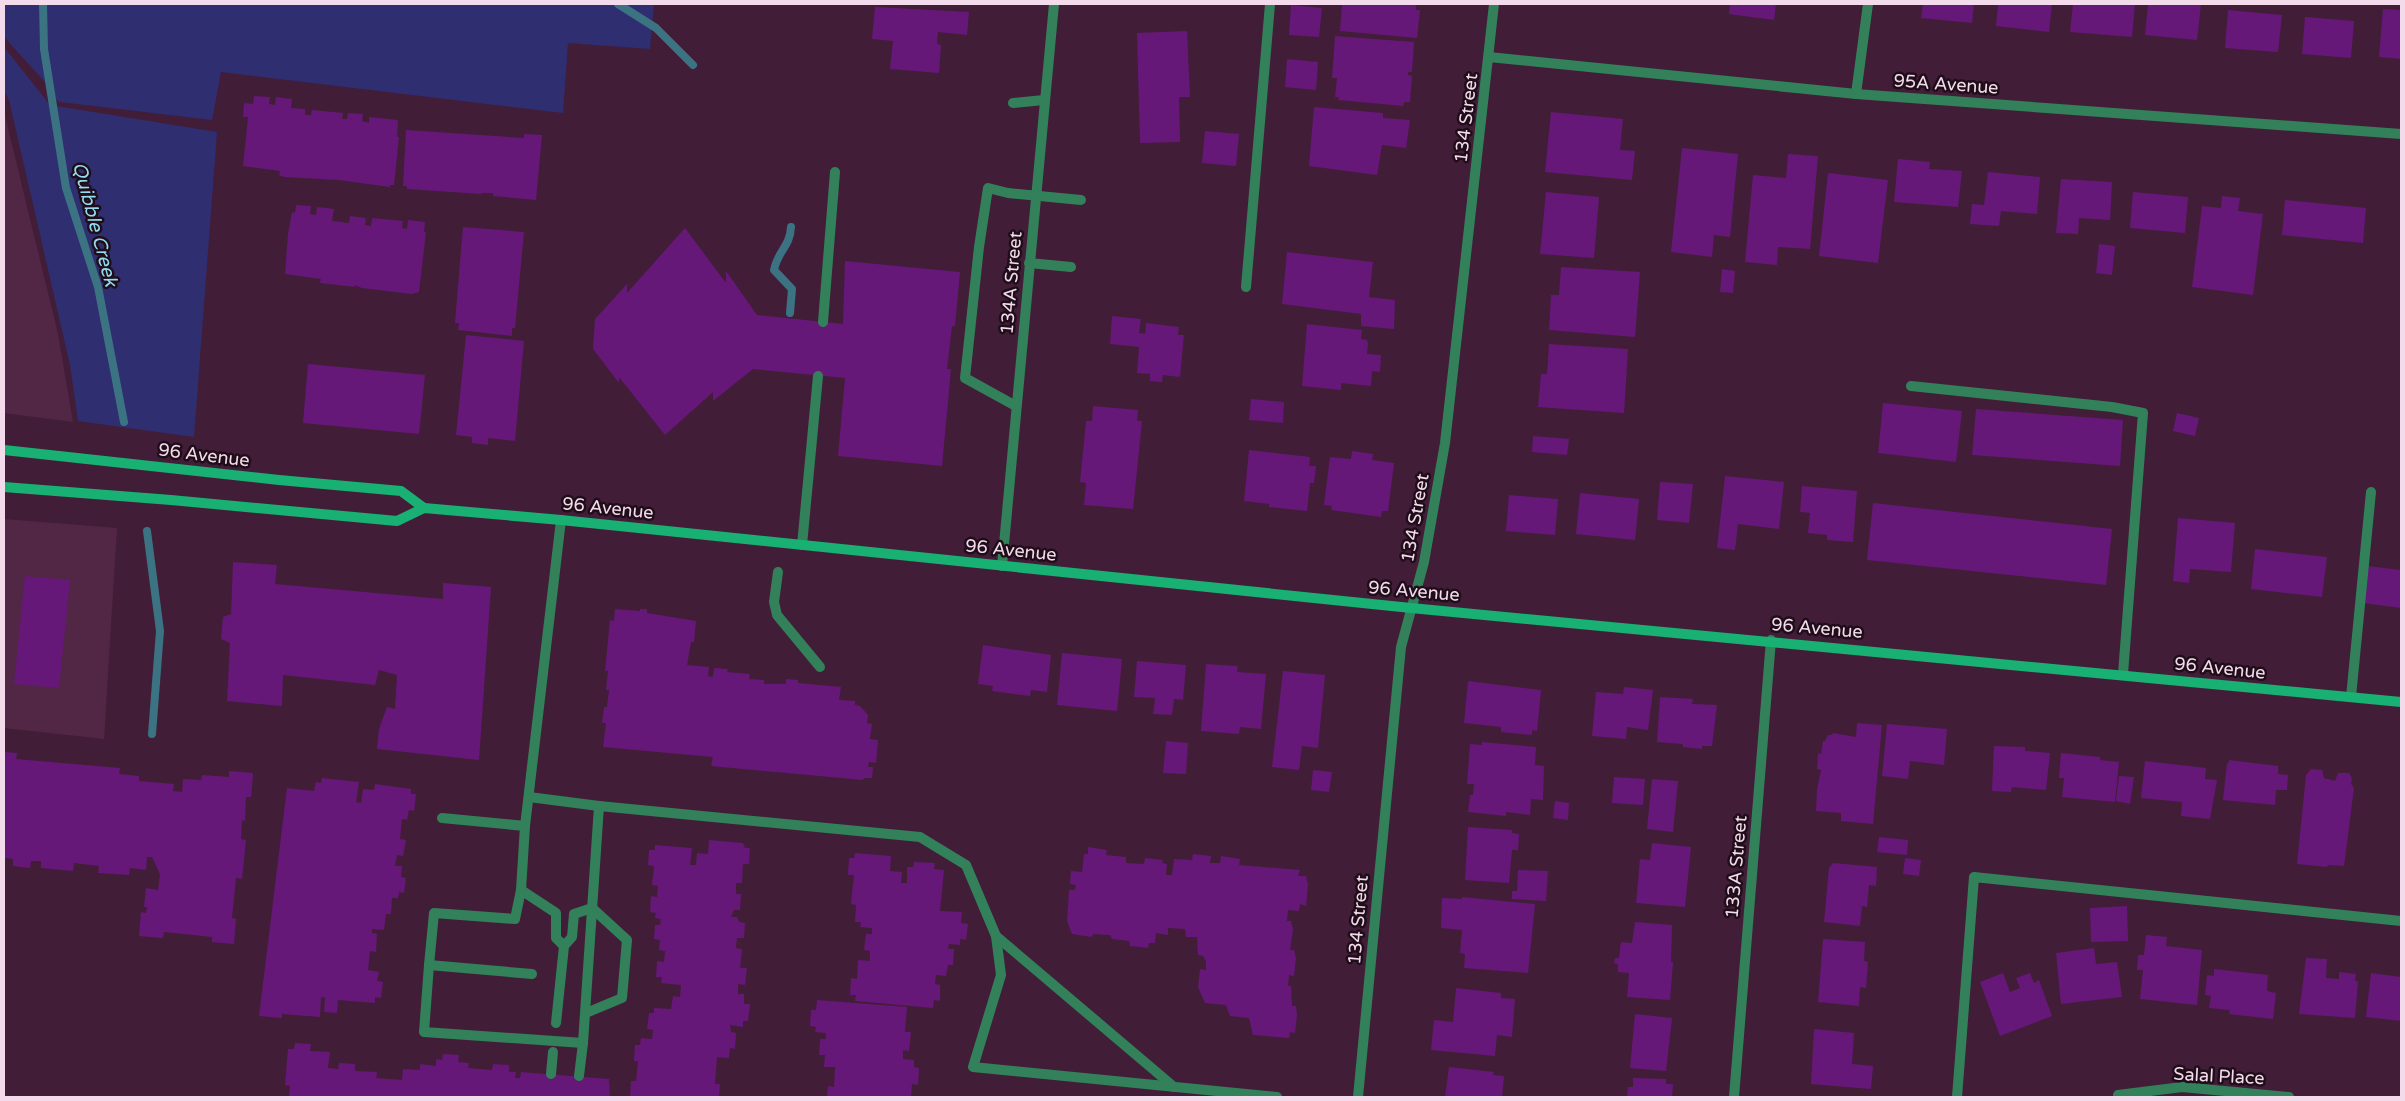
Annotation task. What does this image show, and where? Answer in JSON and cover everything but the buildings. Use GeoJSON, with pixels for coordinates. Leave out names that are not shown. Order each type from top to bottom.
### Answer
{"type":"FeatureCollection","features":[{"type":"Feature","properties":{"kind":"main road","name":"96 Avenue"},"geometry":{"type":"LineString","coordinates":[[4,450],[279,480],[401,491],[424,508]]}},
{"type":"Feature","properties":{"kind":"main road","name":"96 Avenue"},"geometry":{"type":"LineString","coordinates":[[4,487],[396,521],[424,508],[561,520],[1411,608],[1771,640],[2401,702]]}},
{"type":"Feature","properties":{"kind":"street","name":"134A Street"},"geometry":{"type":"LineString","coordinates":[[1002,566],[1054,4]]}},
{"type":"Feature","properties":{"kind":"street"},"geometry":{"type":"LineString","coordinates":[[1246,287],[1270,4]]}},
{"type":"Feature","properties":{"kind":"street","name":"134 Street"},"geometry":{"type":"LineString","coordinates":[[1358,1097],[1401,647],[1424,562],[1445,443],[1494,4]]}},
{"type":"Feature","properties":{"kind":"street"},"geometry":{"type":"LineString","coordinates":[[1856,94],[1868,4]]}},
{"type":"Feature","properties":{"kind":"street","name":"95A Avenue"},"geometry":{"type":"LineString","coordinates":[[1489,57],[1856,94],[2401,134]]}},
{"type":"Feature","properties":{"kind":"street"},"geometry":{"type":"LineString","coordinates":[[1013,103],[1044,100]]}},
{"type":"Feature","properties":{"kind":"street"},"geometry":{"type":"LineString","coordinates":[[823,322],[835,172]]}},
{"type":"Feature","properties":{"kind":"street"},"geometry":{"type":"LineString","coordinates":[[1016,406],[965,378],[979,247],[988,188],[1081,200]]}},
{"type":"Feature","properties":{"kind":"street"},"geometry":{"type":"LineString","coordinates":[[1029,264],[1071,267]]}},
{"type":"Feature","properties":{"kind":"street"},"geometry":{"type":"LineString","coordinates":[[802,545],[818,376]]}},
{"type":"Feature","properties":{"kind":"street"},"geometry":{"type":"LineString","coordinates":[[1911,386],[2112,406],[2143,413],[2122,674]]}},
{"type":"Feature","properties":{"kind":"street"},"geometry":{"type":"LineString","coordinates":[[2351,697],[2371,492]]}},
{"type":"Feature","properties":{"kind":"street"},"geometry":{"type":"LineString","coordinates":[[561,520],[525,826],[521,890],[515,919],[434,913],[424,1032],[583,1044]]}},
{"type":"Feature","properties":{"kind":"street"},"geometry":{"type":"LineString","coordinates":[[778,572],[774,602],[777,615],[820,667]]}},
{"type":"Feature","properties":{"kind":"street","name":"133A Street"},"geometry":{"type":"LineString","coordinates":[[1734,1097],[1771,640]]}},
{"type":"Feature","properties":{"kind":"street"},"geometry":{"type":"LineString","coordinates":[[529,797],[599,806],[920,837],[966,865],[996,936],[1002,975],[973,1067],[1278,1097]]}},
{"type":"Feature","properties":{"kind":"street"},"geometry":{"type":"LineString","coordinates":[[579,1076],[586,1013],[599,806]]}},
{"type":"Feature","properties":{"kind":"street"},"geometry":{"type":"LineString","coordinates":[[442,818],[525,826]]}},
{"type":"Feature","properties":{"kind":"street"},"geometry":{"type":"LineString","coordinates":[[1957,1097],[1974,877],[2401,921]]}},
{"type":"Feature","properties":{"kind":"street"},"geometry":{"type":"LineString","coordinates":[[521,890],[556,913],[556,938],[564,946]]}},
{"type":"Feature","properties":{"kind":"street"},"geometry":{"type":"LineString","coordinates":[[556,1023],[564,946],[572,936],[574,914],[592,908]]}},
{"type":"Feature","properties":{"kind":"street"},"geometry":{"type":"LineString","coordinates":[[586,1013],[622,998],[627,940],[592,908]]}},
{"type":"Feature","properties":{"kind":"street"},"geometry":{"type":"LineString","coordinates":[[996,936],[1174,1087]]}},
{"type":"Feature","properties":{"kind":"street"},"geometry":{"type":"LineString","coordinates":[[429,965],[532,974]]}},
{"type":"Feature","properties":{"kind":"street"},"geometry":{"type":"LineString","coordinates":[[551,1074],[553,1052]]}},
{"type":"Feature","properties":{"kind":"street","name":"Salal Place"},"geometry":{"type":"LineString","coordinates":[[2118,1095],[2182,1087],[2288,1097]]}},
{"type":"Feature","properties":{"kind":"shaded area"},"geometry":{"type":"Polygon","coordinates":[[[4,4],[654,4],[650,49],[568,43],[563,113],[221,72],[212,120],[60,102],[53,98],[45,82],[4,37],[4,4]]]}},
{"type":"Feature","properties":{"kind":"shaded area"},"geometry":{"type":"Polygon","coordinates":[[[4,47],[50,105],[217,132],[194,437],[78,421],[70,365],[9,100],[4,91],[4,47]]]}},
{"type":"Feature","properties":{"kind":"shaded area"},"geometry":{"type":"Polygon","coordinates":[[[4,112],[58,334],[73,422],[4,413],[4,112]]]}},
{"type":"Feature","properties":{"kind":"shaded area"},"geometry":{"type":"Polygon","coordinates":[[[4,519],[117,528],[104,739],[4,728],[4,519]]]}},
{"type":"Feature","properties":{"kind":"waterway","name":"Quibble Creek"},"geometry":{"type":"LineString","coordinates":[[43,4],[44,49],[66,188],[98,287],[124,422]]}},
{"type":"Feature","properties":{"kind":"waterway"},"geometry":{"type":"LineString","coordinates":[[618,4],[656,28],[693,65]]}},
{"type":"Feature","properties":{"kind":"waterway"},"geometry":{"type":"LineString","coordinates":[[790,313],[792,289],[774,270],[790,234],[791,227]]}},
{"type":"Feature","properties":{"kind":"waterway","name":"Quibble Creek"},"geometry":{"type":"LineString","coordinates":[[147,531],[160,631],[152,734]]}}]}
